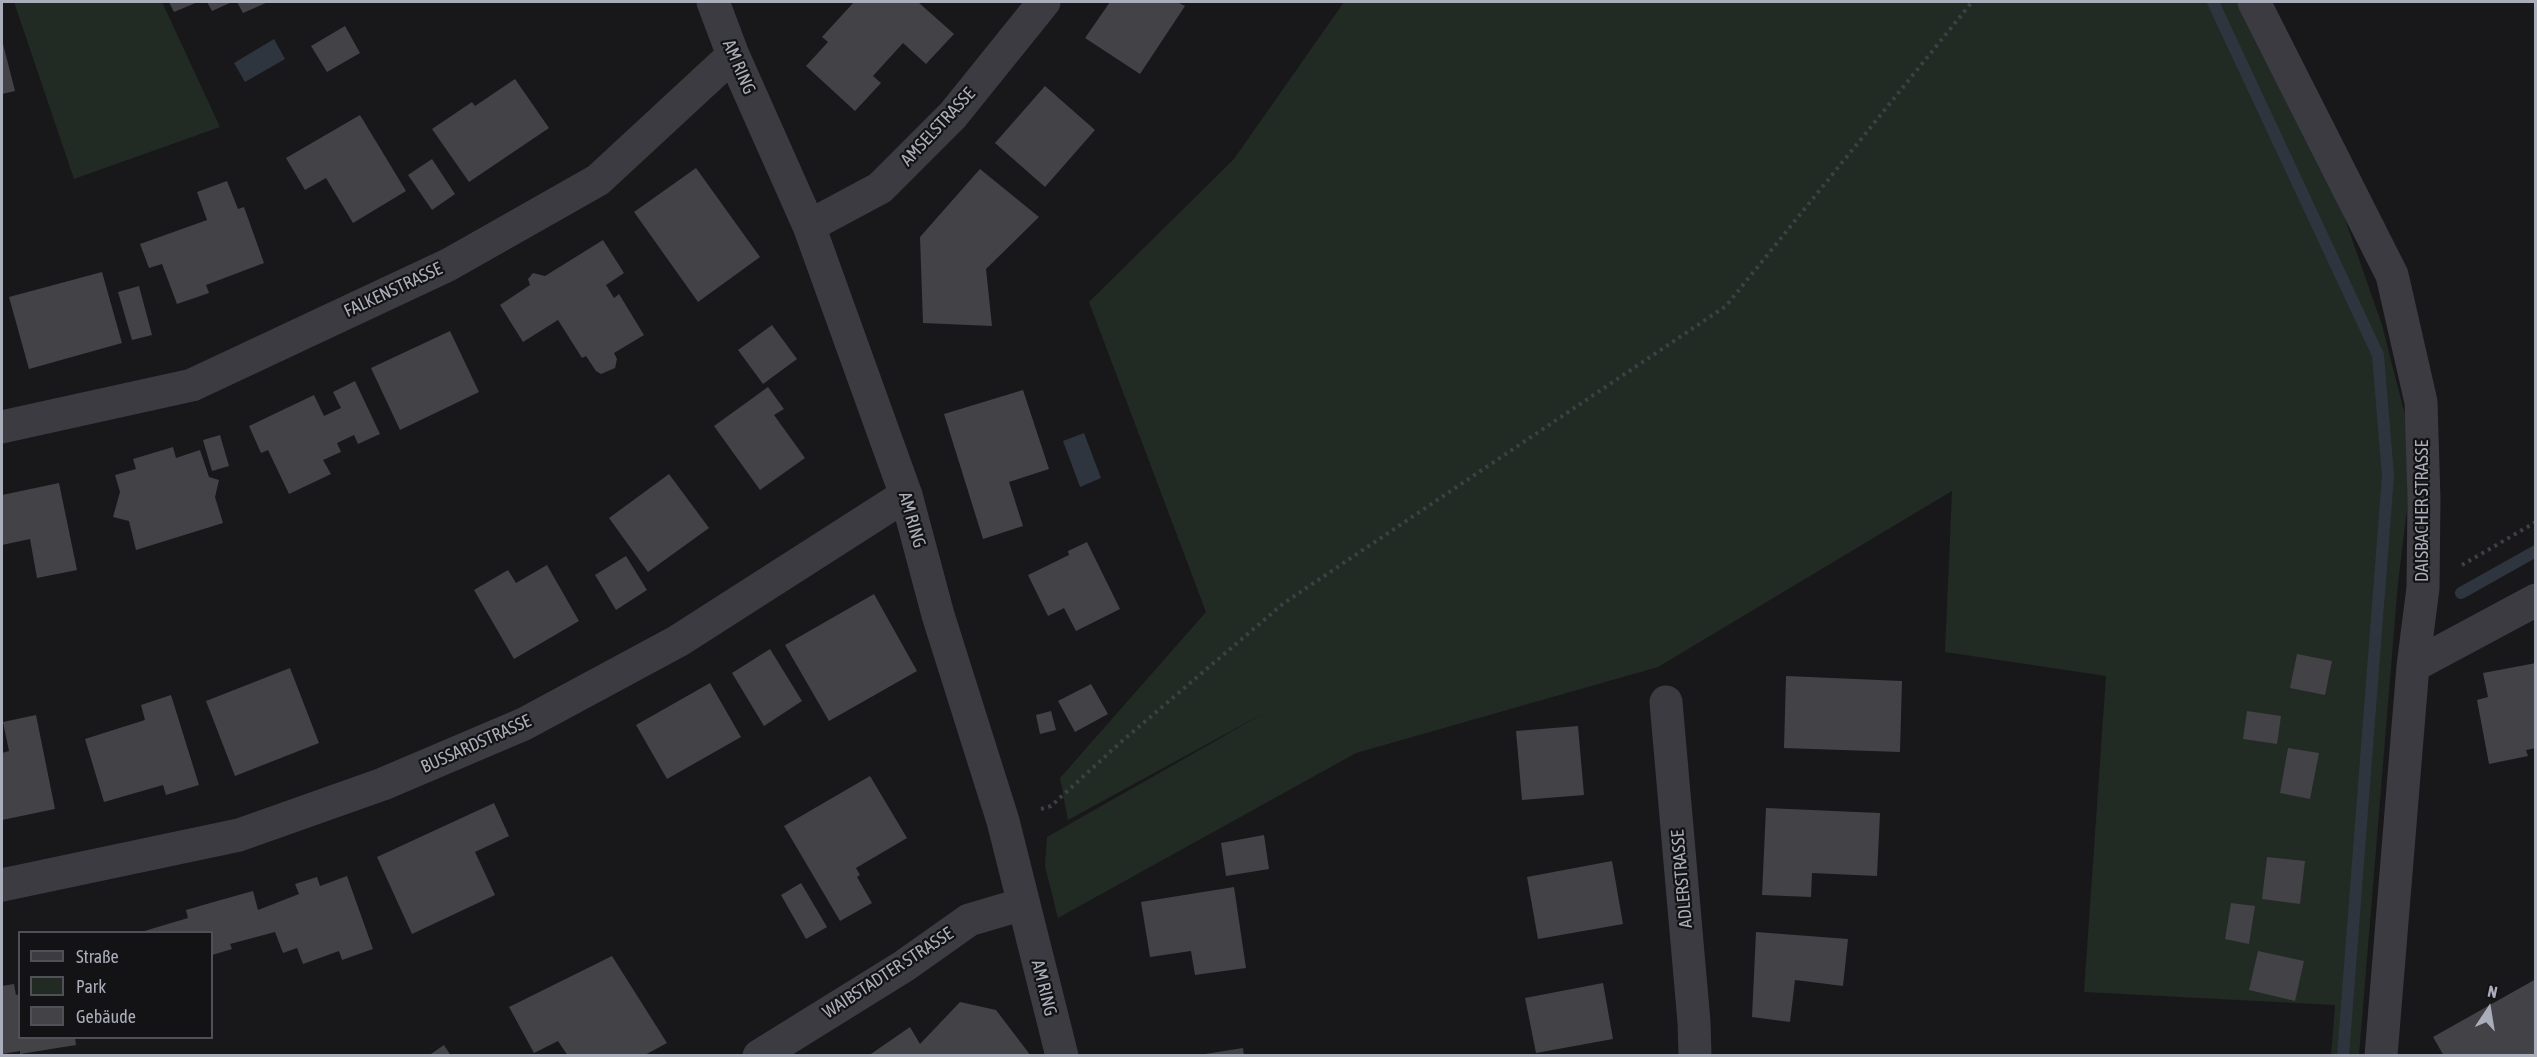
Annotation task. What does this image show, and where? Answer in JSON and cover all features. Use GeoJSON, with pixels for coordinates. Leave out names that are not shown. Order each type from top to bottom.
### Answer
{"type":"FeatureCollection","features":[{"type":"Feature","properties":{"kind":"street","name":"AM RING"},"geometry":{"type":"LineString","coordinates":[[713,2],[733,55],[809,226],[906,495],[938,615],[1003,821],[1062,1056]]}},
{"type":"Feature","properties":{"kind":"street","name":"AMSELSTRASSE"},"geometry":{"type":"LineString","coordinates":[[809,226],[880,188],[953,115],[1044,2]]}},
{"type":"Feature","properties":{"kind":"street","name":"DAISBACHER STRASSE"},"geometry":{"type":"LineString","coordinates":[[2254,2],[2392,274],[2421,402],[2424,499],[2423,588],[2413,666],[2381,1056]]}},
{"type":"Feature","properties":{"kind":"street","name":"FALKENSTRASSE"},"geometry":{"type":"LineString","coordinates":[[2,427],[192,385],[448,265],[598,180],[733,55]]}},
{"type":"Feature","properties":{"kind":"street","name":"BUSSARDSTRASSE"},"geometry":{"type":"LineString","coordinates":[[2,885],[239,835],[383,784],[524,724],[678,641],[906,495]]}},
{"type":"Feature","properties":{"kind":"street"},"geometry":{"type":"LineString","coordinates":[[2413,666],[2535,600]]}},
{"type":"Feature","properties":{"kind":"street","name":"ADLERSTRASSE"},"geometry":{"type":"LineString","coordinates":[[1666,702],[1695,1022],[1695,1056]]}},
{"type":"Feature","properties":{"kind":"street","name":"WAIBSTADTER STRASSE"},"geometry":{"type":"LineString","coordinates":[[759,1056],[904,966],[969,920],[1023,904]]}},
{"type":"Feature","properties":{"kind":"path"},"geometry":{"type":"LineString","coordinates":[[1003,821],[1051,806],[1120,742],[1284,603],[1726,306],[1972,2]]}},
{"type":"Feature","properties":{"kind":"path"},"geometry":{"type":"LineString","coordinates":[[2423,588],[2535,522]]}},
{"type":"Feature","properties":{"kind":"green space"},"geometry":{"type":"Polygon","coordinates":[[[14,2],[162,2],[220,127],[74,179],[14,2]]]}},
{"type":"Feature","properties":{"kind":"green space"},"geometry":{"type":"Polygon","coordinates":[[[1344,2],[2239,2],[2337,196],[2382,325],[2406,419],[2408,501],[2398,583],[2359,1055],[2331,1055],[2335,1005],[2084,992],[2106,676],[1945,652],[1952,491],[1658,667],[1356,753],[1058,918],[1045,866],[1047,837],[1266,712],[1068,820],[1060,778],[1206,612],[1089,302],[1234,159],[1344,2]]]}},
{"type":"Feature","properties":{"kind":"shaded area"},"geometry":{"type":"Polygon","coordinates":[[[274,39],[285,59],[245,82],[234,63],[274,39]]]}},
{"type":"Feature","properties":{"kind":"shaded area"},"geometry":{"type":"Polygon","coordinates":[[[1084,433],[1101,478],[1080,487],[1063,441],[1084,433]]]}},
{"type":"Feature","properties":{"kind":"building"},"geometry":{"type":"Polygon","coordinates":[[[169,2],[198,2],[174,12],[169,2]]]}},
{"type":"Feature","properties":{"kind":"building"},"geometry":{"type":"Polygon","coordinates":[[[207,2],[232,2],[212,11],[207,2]]]}},
{"type":"Feature","properties":{"kind":"building"},"geometry":{"type":"Polygon","coordinates":[[[237,2],[268,2],[243,13],[237,2]]]}},
{"type":"Feature","properties":{"kind":"building"},"geometry":{"type":"Polygon","coordinates":[[[854,2],[918,2],[954,34],[926,64],[903,43],[873,76],[881,83],[855,111],[806,66],[828,42],[822,37],[854,2]]]}},
{"type":"Feature","properties":{"kind":"building"},"geometry":{"type":"Polygon","coordinates":[[[1110,2],[1177,2],[1185,6],[1140,74],[1085,38],[1110,2]]]}},
{"type":"Feature","properties":{"kind":"building"},"geometry":{"type":"Polygon","coordinates":[[[345,26],[360,53],[327,72],[311,46],[345,26]]]}},
{"type":"Feature","properties":{"kind":"building"},"geometry":{"type":"Polygon","coordinates":[[[2,40],[15,91],[2,94],[2,40]]]}},
{"type":"Feature","properties":{"kind":"building"},"geometry":{"type":"Polygon","coordinates":[[[515,79],[549,128],[469,182],[432,129],[472,102],[475,106],[515,79]]]}},
{"type":"Feature","properties":{"kind":"building"},"geometry":{"type":"Polygon","coordinates":[[[1045,86],[1095,130],[1045,187],[995,143],[1045,86]]]}},
{"type":"Feature","properties":{"kind":"building"},"geometry":{"type":"Polygon","coordinates":[[[360,115],[406,191],[353,223],[326,178],[305,190],[286,158],[360,115]]]}},
{"type":"Feature","properties":{"kind":"building"},"geometry":{"type":"Polygon","coordinates":[[[432,159],[455,194],[432,210],[408,175],[432,159]]]}},
{"type":"Feature","properties":{"kind":"building"},"geometry":{"type":"Polygon","coordinates":[[[696,168],[760,257],[698,302],[634,212],[696,168]]]}},
{"type":"Feature","properties":{"kind":"building"},"geometry":{"type":"Polygon","coordinates":[[[980,169],[1039,217],[986,269],[992,326],[923,323],[920,237],[980,169]]]}},
{"type":"Feature","properties":{"kind":"building"},"geometry":{"type":"Polygon","coordinates":[[[227,181],[238,209],[244,207],[264,263],[206,285],[209,293],[177,304],[162,264],[149,268],[140,244],[207,220],[197,192],[227,181]]]}},
{"type":"Feature","properties":{"kind":"building"},"geometry":{"type":"Polygon","coordinates":[[[603,240],[624,273],[606,285],[614,298],[619,294],[644,335],[614,353],[617,359],[615,368],[601,374],[596,371],[586,356],[582,358],[558,320],[523,342],[500,305],[530,285],[528,279],[533,273],[545,276],[603,240]]]}},
{"type":"Feature","properties":{"kind":"building"},"geometry":{"type":"Polygon","coordinates":[[[102,272],[122,343],[29,369],[9,297],[102,272]]]}},
{"type":"Feature","properties":{"kind":"building"},"geometry":{"type":"Polygon","coordinates":[[[139,286],[152,335],[132,340],[118,292],[139,286]]]}},
{"type":"Feature","properties":{"kind":"building"},"geometry":{"type":"Polygon","coordinates":[[[772,325],[797,359],[763,384],[738,350],[772,325]]]}},
{"type":"Feature","properties":{"kind":"building"},"geometry":{"type":"Polygon","coordinates":[[[450,331],[479,392],[400,430],[371,368],[450,331]]]}},
{"type":"Feature","properties":{"kind":"building"},"geometry":{"type":"Polygon","coordinates":[[[355,381],[380,434],[358,444],[354,435],[337,443],[341,452],[323,460],[331,474],[289,494],[268,450],[261,453],[249,426],[314,395],[324,416],[341,408],[333,392],[355,381]]]}},
{"type":"Feature","properties":{"kind":"building"},"geometry":{"type":"Polygon","coordinates":[[[768,387],[784,409],[774,415],[805,458],[760,490],[714,426],[768,387]]]}},
{"type":"Feature","properties":{"kind":"building"},"geometry":{"type":"Polygon","coordinates":[[[1023,390],[1049,469],[1009,482],[1023,526],[983,539],[944,414],[1023,390]]]}},
{"type":"Feature","properties":{"kind":"building"},"geometry":{"type":"Polygon","coordinates":[[[220,435],[229,466],[212,471],[203,440],[220,435]]]}},
{"type":"Feature","properties":{"kind":"building"},"geometry":{"type":"Polygon","coordinates":[[[173,447],[176,458],[200,450],[209,477],[219,480],[215,497],[223,523],[136,550],[129,521],[113,517],[120,492],[115,475],[136,469],[133,459],[173,447]]]}},
{"type":"Feature","properties":{"kind":"building"},"geometry":{"type":"Polygon","coordinates":[[[669,474],[709,528],[648,572],[609,518],[669,474]]]}},
{"type":"Feature","properties":{"kind":"building"},"geometry":{"type":"Polygon","coordinates":[[[59,483],[77,570],[37,578],[30,539],[2,545],[2,495],[59,483]]]}},
{"type":"Feature","properties":{"kind":"building"},"geometry":{"type":"Polygon","coordinates":[[[1087,542],[1120,609],[1076,631],[1064,608],[1048,616],[1028,575],[1069,555],[1068,551],[1087,542]]]}},
{"type":"Feature","properties":{"kind":"building"},"geometry":{"type":"Polygon","coordinates":[[[626,556],[647,590],[616,610],[595,575],[626,556]]]}},
{"type":"Feature","properties":{"kind":"building"},"geometry":{"type":"Polygon","coordinates":[[[547,565],[579,621],[514,659],[474,590],[508,570],[516,583],[547,565]]]}},
{"type":"Feature","properties":{"kind":"building"},"geometry":{"type":"Polygon","coordinates":[[[874,594],[917,671],[829,721],[785,645],[874,594]]]}},
{"type":"Feature","properties":{"kind":"building"},"geometry":{"type":"Polygon","coordinates":[[[770,649],[802,701],[764,726],[732,673],[770,649]]]}},
{"type":"Feature","properties":{"kind":"building"},"geometry":{"type":"Polygon","coordinates":[[[2297,654],[2332,661],[2325,695],[2290,688],[2297,654]]]}},
{"type":"Feature","properties":{"kind":"building"},"geometry":{"type":"Polygon","coordinates":[[[2536,663],[2536,748],[2526,750],[2528,756],[2489,764],[2477,700],[2488,697],[2483,673],[2536,663]]]}},
{"type":"Feature","properties":{"kind":"building"},"geometry":{"type":"Polygon","coordinates":[[[290,668],[319,743],[235,776],[206,701],[290,668]]]}},
{"type":"Feature","properties":{"kind":"building"},"geometry":{"type":"Polygon","coordinates":[[[1786,676],[1902,681],[1900,752],[1784,748],[1786,676]]]}},
{"type":"Feature","properties":{"kind":"building"},"geometry":{"type":"Polygon","coordinates":[[[710,683],[741,737],[667,779],[636,725],[710,683]]]}},
{"type":"Feature","properties":{"kind":"building"},"geometry":{"type":"Polygon","coordinates":[[[1091,684],[1108,714],[1075,732],[1058,701],[1091,684]]]}},
{"type":"Feature","properties":{"kind":"building"},"geometry":{"type":"Polygon","coordinates":[[[171,695],[199,785],[166,795],[163,785],[104,802],[85,739],[145,720],[141,705],[171,695]]]}},
{"type":"Feature","properties":{"kind":"building"},"geometry":{"type":"Polygon","coordinates":[[[1051,711],[1056,730],[1040,734],[1036,715],[1051,711]]]}},
{"type":"Feature","properties":{"kind":"building"},"geometry":{"type":"Polygon","coordinates":[[[2247,711],[2281,716],[2277,744],[2243,739],[2247,711]]]}},
{"type":"Feature","properties":{"kind":"building"},"geometry":{"type":"Polygon","coordinates":[[[36,715],[55,809],[2,820],[2,753],[9,751],[3,722],[36,715]]]}},
{"type":"Feature","properties":{"kind":"building"},"geometry":{"type":"Polygon","coordinates":[[[1578,726],[1584,795],[1522,800],[1516,731],[1578,726]]]}},
{"type":"Feature","properties":{"kind":"building"},"geometry":{"type":"Polygon","coordinates":[[[2288,748],[2319,753],[2310,799],[2280,793],[2288,748]]]}},
{"type":"Feature","properties":{"kind":"building"},"geometry":{"type":"Polygon","coordinates":[[[870,776],[907,838],[856,868],[860,875],[857,877],[872,903],[840,921],[784,826],[870,776]]]}},
{"type":"Feature","properties":{"kind":"building"},"geometry":{"type":"Polygon","coordinates":[[[494,803],[509,836],[475,852],[495,895],[412,934],[377,857],[494,803]]]}},
{"type":"Feature","properties":{"kind":"building"},"geometry":{"type":"Polygon","coordinates":[[[1766,808],[1880,813],[1877,876],[1812,873],[1811,897],[1762,895],[1766,808]]]}},
{"type":"Feature","properties":{"kind":"building"},"geometry":{"type":"Polygon","coordinates":[[[1264,835],[1269,869],[1226,876],[1221,843],[1264,835]]]}},
{"type":"Feature","properties":{"kind":"building"},"geometry":{"type":"Polygon","coordinates":[[[2267,857],[2305,861],[2300,904],[2262,899],[2267,857]]]}},
{"type":"Feature","properties":{"kind":"building"},"geometry":{"type":"Polygon","coordinates":[[[1612,861],[1623,924],[1538,939],[1527,877],[1612,861]]]}},
{"type":"Feature","properties":{"kind":"building"},"geometry":{"type":"Polygon","coordinates":[[[347,876],[373,949],[342,960],[339,951],[303,964],[297,948],[283,953],[275,932],[230,944],[232,949],[213,955],[213,931],[144,931],[188,918],[186,910],[253,891],[258,910],[299,894],[295,884],[317,877],[320,886],[347,876]]]}},
{"type":"Feature","properties":{"kind":"building"},"geometry":{"type":"Polygon","coordinates":[[[801,883],[827,927],[806,939],[781,895],[801,883]]]}},
{"type":"Feature","properties":{"kind":"building"},"geometry":{"type":"Polygon","coordinates":[[[1234,887],[1246,968],[1195,975],[1191,951],[1150,957],[1141,902],[1234,887]]]}},
{"type":"Feature","properties":{"kind":"building"},"geometry":{"type":"Polygon","coordinates":[[[2231,903],[2255,906],[2249,944],[2225,939],[2231,903]]]}},
{"type":"Feature","properties":{"kind":"building"},"geometry":{"type":"Polygon","coordinates":[[[1756,932],[1848,939],[1843,986],[1795,980],[1790,1022],[1752,1017],[1756,932]]]}},
{"type":"Feature","properties":{"kind":"building"},"geometry":{"type":"Polygon","coordinates":[[[2258,951],[2304,961],[2295,1001],[2249,990],[2258,951]]]}},
{"type":"Feature","properties":{"kind":"building"},"geometry":{"type":"Polygon","coordinates":[[[612,956],[667,1043],[643,1056],[568,1056],[558,1041],[534,1053],[509,1007],[612,956]]]}},
{"type":"Feature","properties":{"kind":"building"},"geometry":{"type":"Polygon","coordinates":[[[2536,979],[2536,1053],[2531,1056],[2444,1056],[2433,1037],[2536,979]]]}},
{"type":"Feature","properties":{"kind":"building"},"geometry":{"type":"Polygon","coordinates":[[[1603,983],[1613,1039],[1536,1053],[1525,998],[1603,983]]]}},
{"type":"Feature","properties":{"kind":"building"},"geometry":{"type":"Polygon","coordinates":[[[14,984],[16,995],[18,994],[18,1039],[75,1039],[76,1045],[20,1054],[20,1051],[2,1054],[2,986],[14,984]]]}},
{"type":"Feature","properties":{"kind":"building"},"geometry":{"type":"Polygon","coordinates":[[[960,1002],[996,1010],[1031,1056],[868,1056],[910,1027],[920,1044],[960,1002]]]}},
{"type":"Feature","properties":{"kind":"building"},"geometry":{"type":"Polygon","coordinates":[[[444,1045],[451,1056],[428,1056],[444,1045]]]}},
{"type":"Feature","properties":{"kind":"building"},"geometry":{"type":"Polygon","coordinates":[[[1243,1048],[1244,1056],[1205,1056],[1205,1054],[1243,1048]]]}},
{"type":"Feature","properties":{"kind":"waterway"},"geometry":{"type":"LineString","coordinates":[[2213,2],[2378,355],[2388,476],[2343,1056]]}},
{"type":"Feature","properties":{"kind":"waterway"},"geometry":{"type":"LineString","coordinates":[[2461,593],[2536,551]]}}]}
